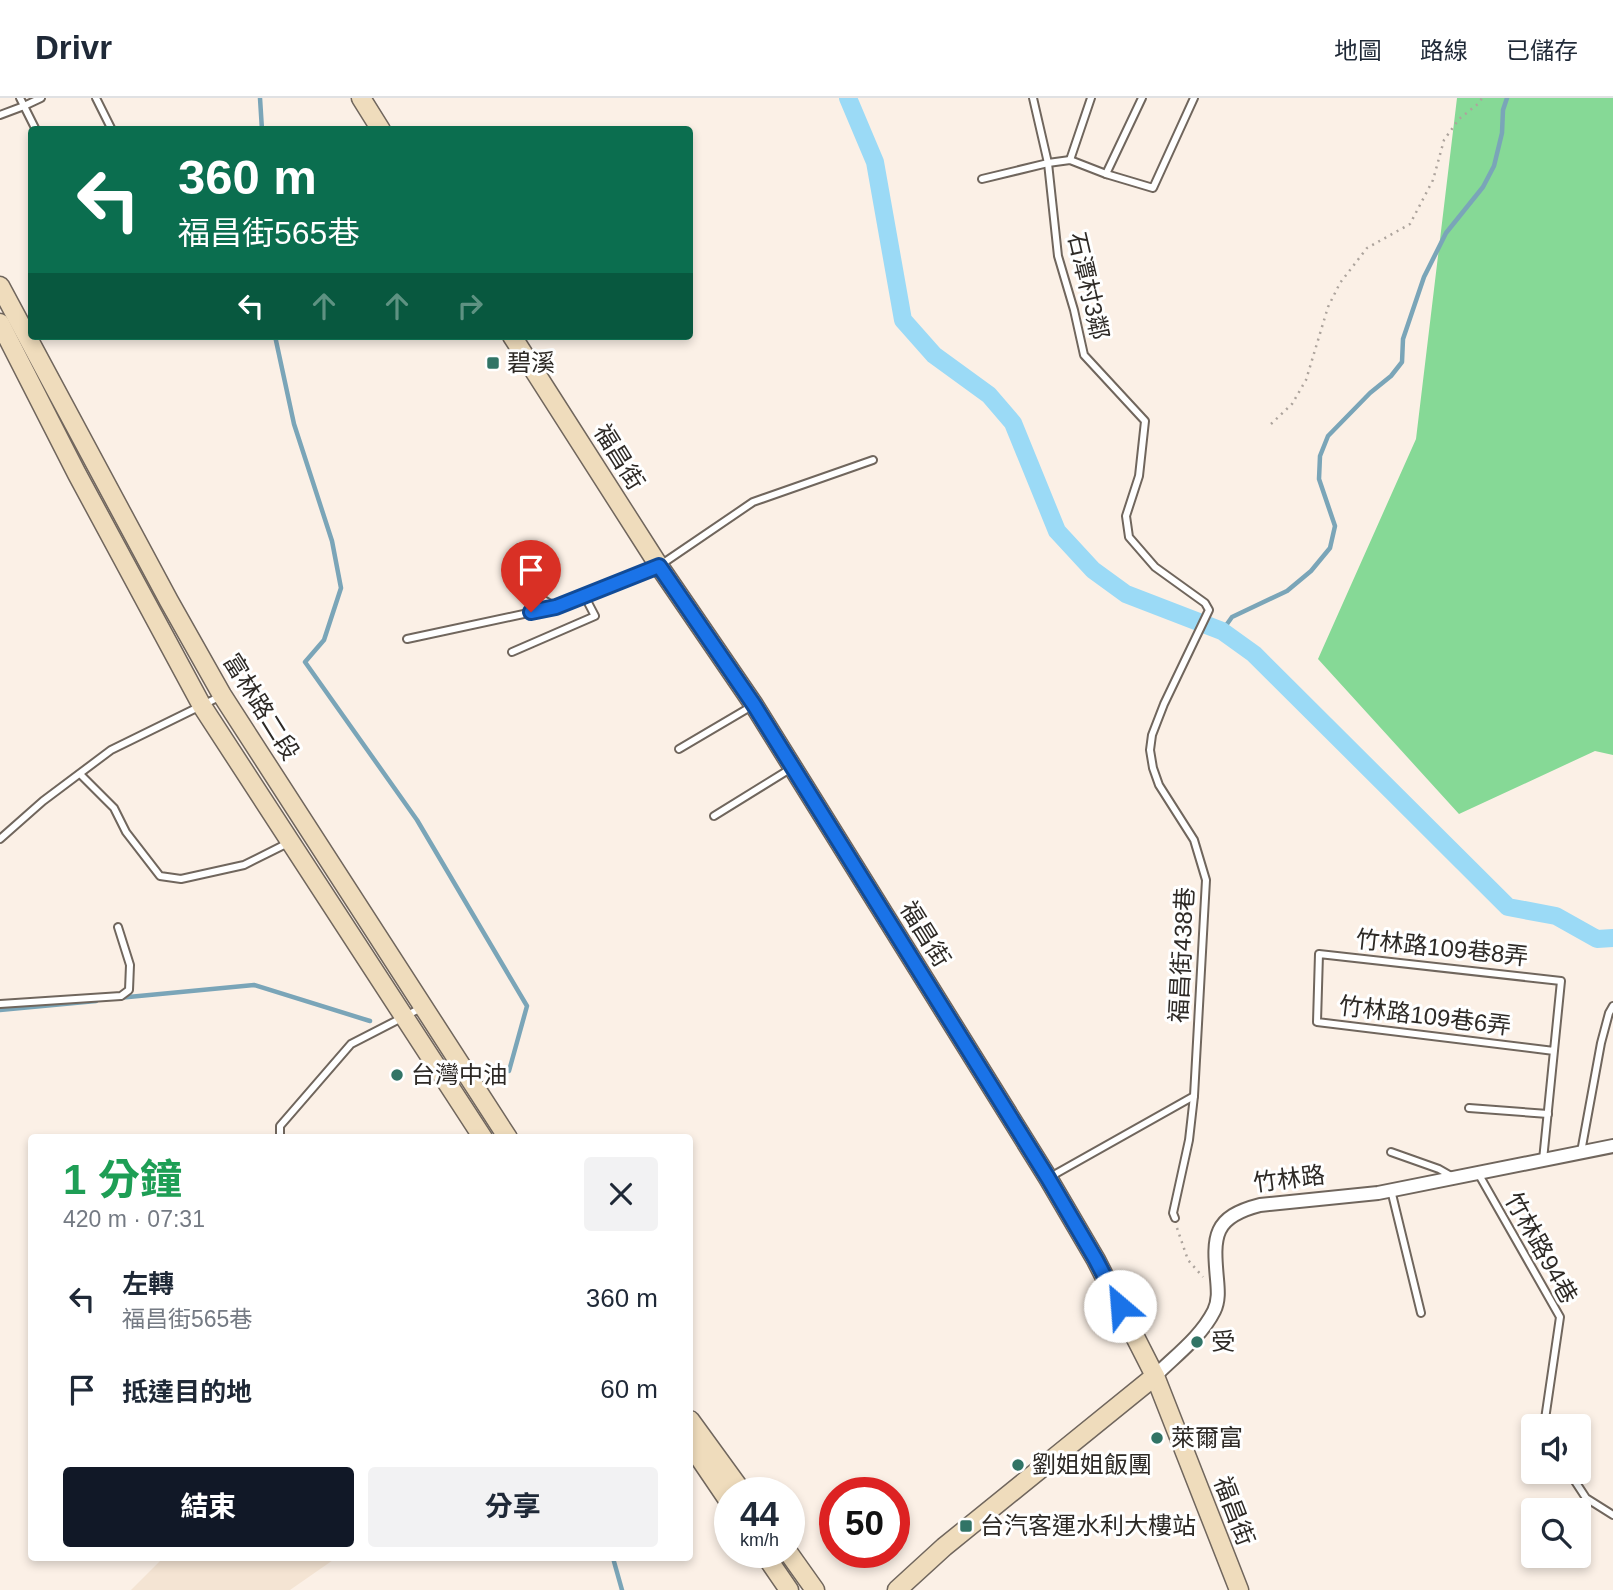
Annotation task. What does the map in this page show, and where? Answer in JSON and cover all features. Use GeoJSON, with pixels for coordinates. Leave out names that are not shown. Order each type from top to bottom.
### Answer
{"type":"FeatureCollection","features":[{"type":"Feature","properties":{"kind":"main road"},"geometry":{"type":"LineString","coordinates":[[361,98],[378,126]]}},
{"type":"Feature","properties":{"kind":"main road","name":"富林路二段"},"geometry":{"type":"LineString","coordinates":[[0,286],[28,338]]}},
{"type":"Feature","properties":{"kind":"main road","name":"富林路二段"},"geometry":{"type":"LineString","coordinates":[[0,323],[202,706],[480,1134]]}},
{"type":"Feature","properties":{"kind":"main road","name":"富林路二段"},"geometry":{"type":"LineString","coordinates":[[29,340],[222,695],[505,1134]]}},
{"type":"Feature","properties":{"kind":"main road","name":"福昌街"},"geometry":{"type":"LineString","coordinates":[[515,340],[659,566],[754,705],[1048,1178],[1096,1260],[1155,1376],[1239,1590]]}},
{"type":"Feature","properties":{"kind":"main road"},"geometry":{"type":"LineString","coordinates":[[124,560],[141,549]]}},
{"type":"Feature","properties":{"kind":"main road","name":"竹林路"},"geometry":{"type":"LineString","coordinates":[[897,1590],[944,1547],[1155,1376]]}},
{"type":"Feature","properties":{"kind":"main road"},"geometry":{"type":"LineString","coordinates":[[693,1424],[731,1477]]}},
{"type":"Feature","properties":{"kind":"main road"},"geometry":{"type":"LineString","coordinates":[[693,1448],[714,1479]]}},
{"type":"Feature","properties":{"kind":"main road"},"geometry":{"type":"LineString","coordinates":[[774,1568],[789,1590]]}},
{"type":"Feature","properties":{"kind":"main road"},"geometry":{"type":"LineString","coordinates":[[799,1568],[815,1590]]}},
{"type":"Feature","properties":{"kind":"street"},"geometry":{"type":"LineString","coordinates":[[451,1089],[470,1078]]}},
{"type":"Feature","properties":{"kind":"street","name":"竹林路"},"geometry":{"type":"LineString","coordinates":[[1155,1376],[1203,1328],[1215,1308],[1218,1294],[1215,1244],[1218,1230],[1243,1210],[1260,1205],[1391,1190],[1613,1146]]}},
{"type":"Feature","properties":{"kind":"lane"},"geometry":{"type":"LineString","coordinates":[[20,98],[34,126]]}},
{"type":"Feature","properties":{"kind":"lane"},"geometry":{"type":"LineString","coordinates":[[0,115],[41,98]]}},
{"type":"Feature","properties":{"kind":"lane"},"geometry":{"type":"LineString","coordinates":[[96,98],[110,126]]}},
{"type":"Feature","properties":{"kind":"lane","name":"石潭村3鄰"},"geometry":{"type":"LineString","coordinates":[[1033,98],[1048,163],[1058,256],[1084,355],[1145,421],[1139,476],[1126,516],[1129,537],[1155,567],[1205,603],[1209,610],[1181,668]]}},
{"type":"Feature","properties":{"kind":"lane"},"geometry":{"type":"LineString","coordinates":[[1070,160],[1091,98]]}},
{"type":"Feature","properties":{"kind":"lane"},"geometry":{"type":"LineString","coordinates":[[1106,174],[1142,98]]}},
{"type":"Feature","properties":{"kind":"lane"},"geometry":{"type":"LineString","coordinates":[[982,179],[1070,160],[1153,188],[1194,98]]}},
{"type":"Feature","properties":{"kind":"lane"},"geometry":{"type":"LineString","coordinates":[[407,639],[556,607],[659,566],[753,502],[873,460]]}},
{"type":"Feature","properties":{"kind":"lane"},"geometry":{"type":"LineString","coordinates":[[519,548],[528,591],[556,607]]}},
{"type":"Feature","properties":{"kind":"lane"},"geometry":{"type":"LineString","coordinates":[[512,653],[595,616],[584,595]]}},
{"type":"Feature","properties":{"kind":"lane","name":"福昌街438巷"},"geometry":{"type":"LineString","coordinates":[[1175,1218],[1194,1097],[1206,880],[1194,840],[1159,785],[1150,750],[1152,735],[1181,668]]}},
{"type":"Feature","properties":{"kind":"lane"},"geometry":{"type":"LineString","coordinates":[[1,835],[111,750],[222,695]]}},
{"type":"Feature","properties":{"kind":"lane"},"geometry":{"type":"LineString","coordinates":[[678,749],[754,705]]}},
{"type":"Feature","properties":{"kind":"lane"},"geometry":{"type":"LineString","coordinates":[[715,816],[793,768]]}},
{"type":"Feature","properties":{"kind":"lane"},"geometry":{"type":"LineString","coordinates":[[80,774],[114,807],[126,832],[160,876],[181,879],[244,865],[290,842]]}},
{"type":"Feature","properties":{"kind":"lane"},"geometry":{"type":"LineString","coordinates":[[0,1004],[121,996],[130,990],[130,965],[117,927]]}},
{"type":"Feature","properties":{"kind":"lane","name":"竹林路109巷8弄"},"geometry":{"type":"LineString","coordinates":[[1319,954],[1561,981],[1554,1051]]}},
{"type":"Feature","properties":{"kind":"lane","name":"竹林路109巷6弄"},"geometry":{"type":"LineString","coordinates":[[1319,954],[1317,1022],[1554,1051]]}},
{"type":"Feature","properties":{"kind":"lane"},"geometry":{"type":"LineString","coordinates":[[1586,1150],[1601,1043],[1613,1006]]}},
{"type":"Feature","properties":{"kind":"lane"},"geometry":{"type":"LineString","coordinates":[[279,1134],[280,1125],[351,1044],[422,1007]]}},
{"type":"Feature","properties":{"kind":"lane"},"geometry":{"type":"LineString","coordinates":[[1543,1160],[1554,1051]]}},
{"type":"Feature","properties":{"kind":"lane"},"geometry":{"type":"LineString","coordinates":[[1048,1178],[1194,1097]]}},
{"type":"Feature","properties":{"kind":"lane"},"geometry":{"type":"LineString","coordinates":[[1469,1108],[1548,1114]]}},
{"type":"Feature","properties":{"kind":"lane"},"geometry":{"type":"LineString","coordinates":[[1391,1153],[1439,1169],[1455,1178]]}},
{"type":"Feature","properties":{"kind":"lane","name":"竹林路94巷"},"geometry":{"type":"LineString","coordinates":[[1478,1173],[1560,1317],[1546,1414]]}},
{"type":"Feature","properties":{"kind":"lane"},"geometry":{"type":"LineString","coordinates":[[1391,1190],[1421,1313]]}},
{"type":"Feature","properties":{"kind":"lane"},"geometry":{"type":"LineString","coordinates":[[1577,1484],[1586,1498],[1613,1515]]}},
{"type":"Feature","properties":{"kind":"path"},"geometry":{"type":"LineString","coordinates":[[1271,424],[1292,404],[1306,380],[1328,307],[1340,283],[1367,248],[1410,224],[1433,180],[1444,140],[1459,119],[1482,98]]}},
{"type":"Feature","properties":{"kind":"path"},"geometry":{"type":"LineString","coordinates":[[1175,1218],[1188,1261],[1218,1294]]}},
{"type":"Feature","properties":{"kind":"shaded area"},"geometry":{"type":"Polygon","coordinates":[[[160,1561],[332,1561],[290,1590],[131,1590],[160,1561]]]}},
{"type":"Feature","properties":{"kind":"green space"},"geometry":{"type":"Polygon","coordinates":[[[1457,98],[1613,98],[1613,755],[1595,751],[1459,814],[1318,659],[1416,439],[1457,98]]]}},
{"type":"Feature","properties":{"kind":"waterway"},"geometry":{"type":"LineString","coordinates":[[260,98],[262,126]]}},
{"type":"Feature","properties":{"kind":"waterway"},"geometry":{"type":"LineString","coordinates":[[848,98],[875,162],[903,320],[934,355],[989,395],[1013,423],[1057,531],[1093,570],[1126,594],[1222,631],[1254,654],[1508,907],[1556,916],[1597,939],[1613,938]]}},
{"type":"Feature","properties":{"kind":"waterway"},"geometry":{"type":"LineString","coordinates":[[1222,631],[1232,617],[1287,591],[1311,571],[1330,548],[1335,526],[1319,479],[1320,456],[1328,436],[1370,393],[1391,376],[1402,362],[1403,339],[1424,277],[1446,233],[1483,187],[1494,166],[1507,98]]}},
{"type":"Feature","properties":{"kind":"waterway"},"geometry":{"type":"LineString","coordinates":[[276,340],[294,424],[332,541],[341,588],[324,640],[305,662],[417,820],[527,1006],[509,1071]]}},
{"type":"Feature","properties":{"kind":"waterway"},"geometry":{"type":"LineString","coordinates":[[118,998],[254,985],[370,1021]]}},
{"type":"Feature","properties":{"kind":"waterway"},"geometry":{"type":"LineString","coordinates":[[0,1010],[96,1001]]}},
{"type":"Feature","properties":{"kind":"waterway"},"geometry":{"type":"LineString","coordinates":[[614,1561],[622,1590]]}},
{"type":"Feature","properties":{"kind":"place","name":"碧溪"},"geometry":{"type":"Point","coordinates":[493,363]}},
{"type":"Feature","properties":{"kind":"place","name":"台灣中油"},"geometry":{"type":"Point","coordinates":[397,1075]}},
{"type":"Feature","properties":{"kind":"place","name":"受"},"geometry":{"type":"Point","coordinates":[1197,1342]}},
{"type":"Feature","properties":{"kind":"place","name":"萊爾富"},"geometry":{"type":"Point","coordinates":[1157,1438]}},
{"type":"Feature","properties":{"kind":"place","name":"劉姐姐飯團"},"geometry":{"type":"Point","coordinates":[1018,1465]}},
{"type":"Feature","properties":{"kind":"place","name":"台汽客運水利大樓站"},"geometry":{"type":"Point","coordinates":[966,1526]}},
{"type":"Feature","properties":{"kind":"route"},"geometry":{"type":"LineString","coordinates":[[531,612],[556,607],[659,566],[754,705],[1048,1178],[1120,1306]]}}]}
